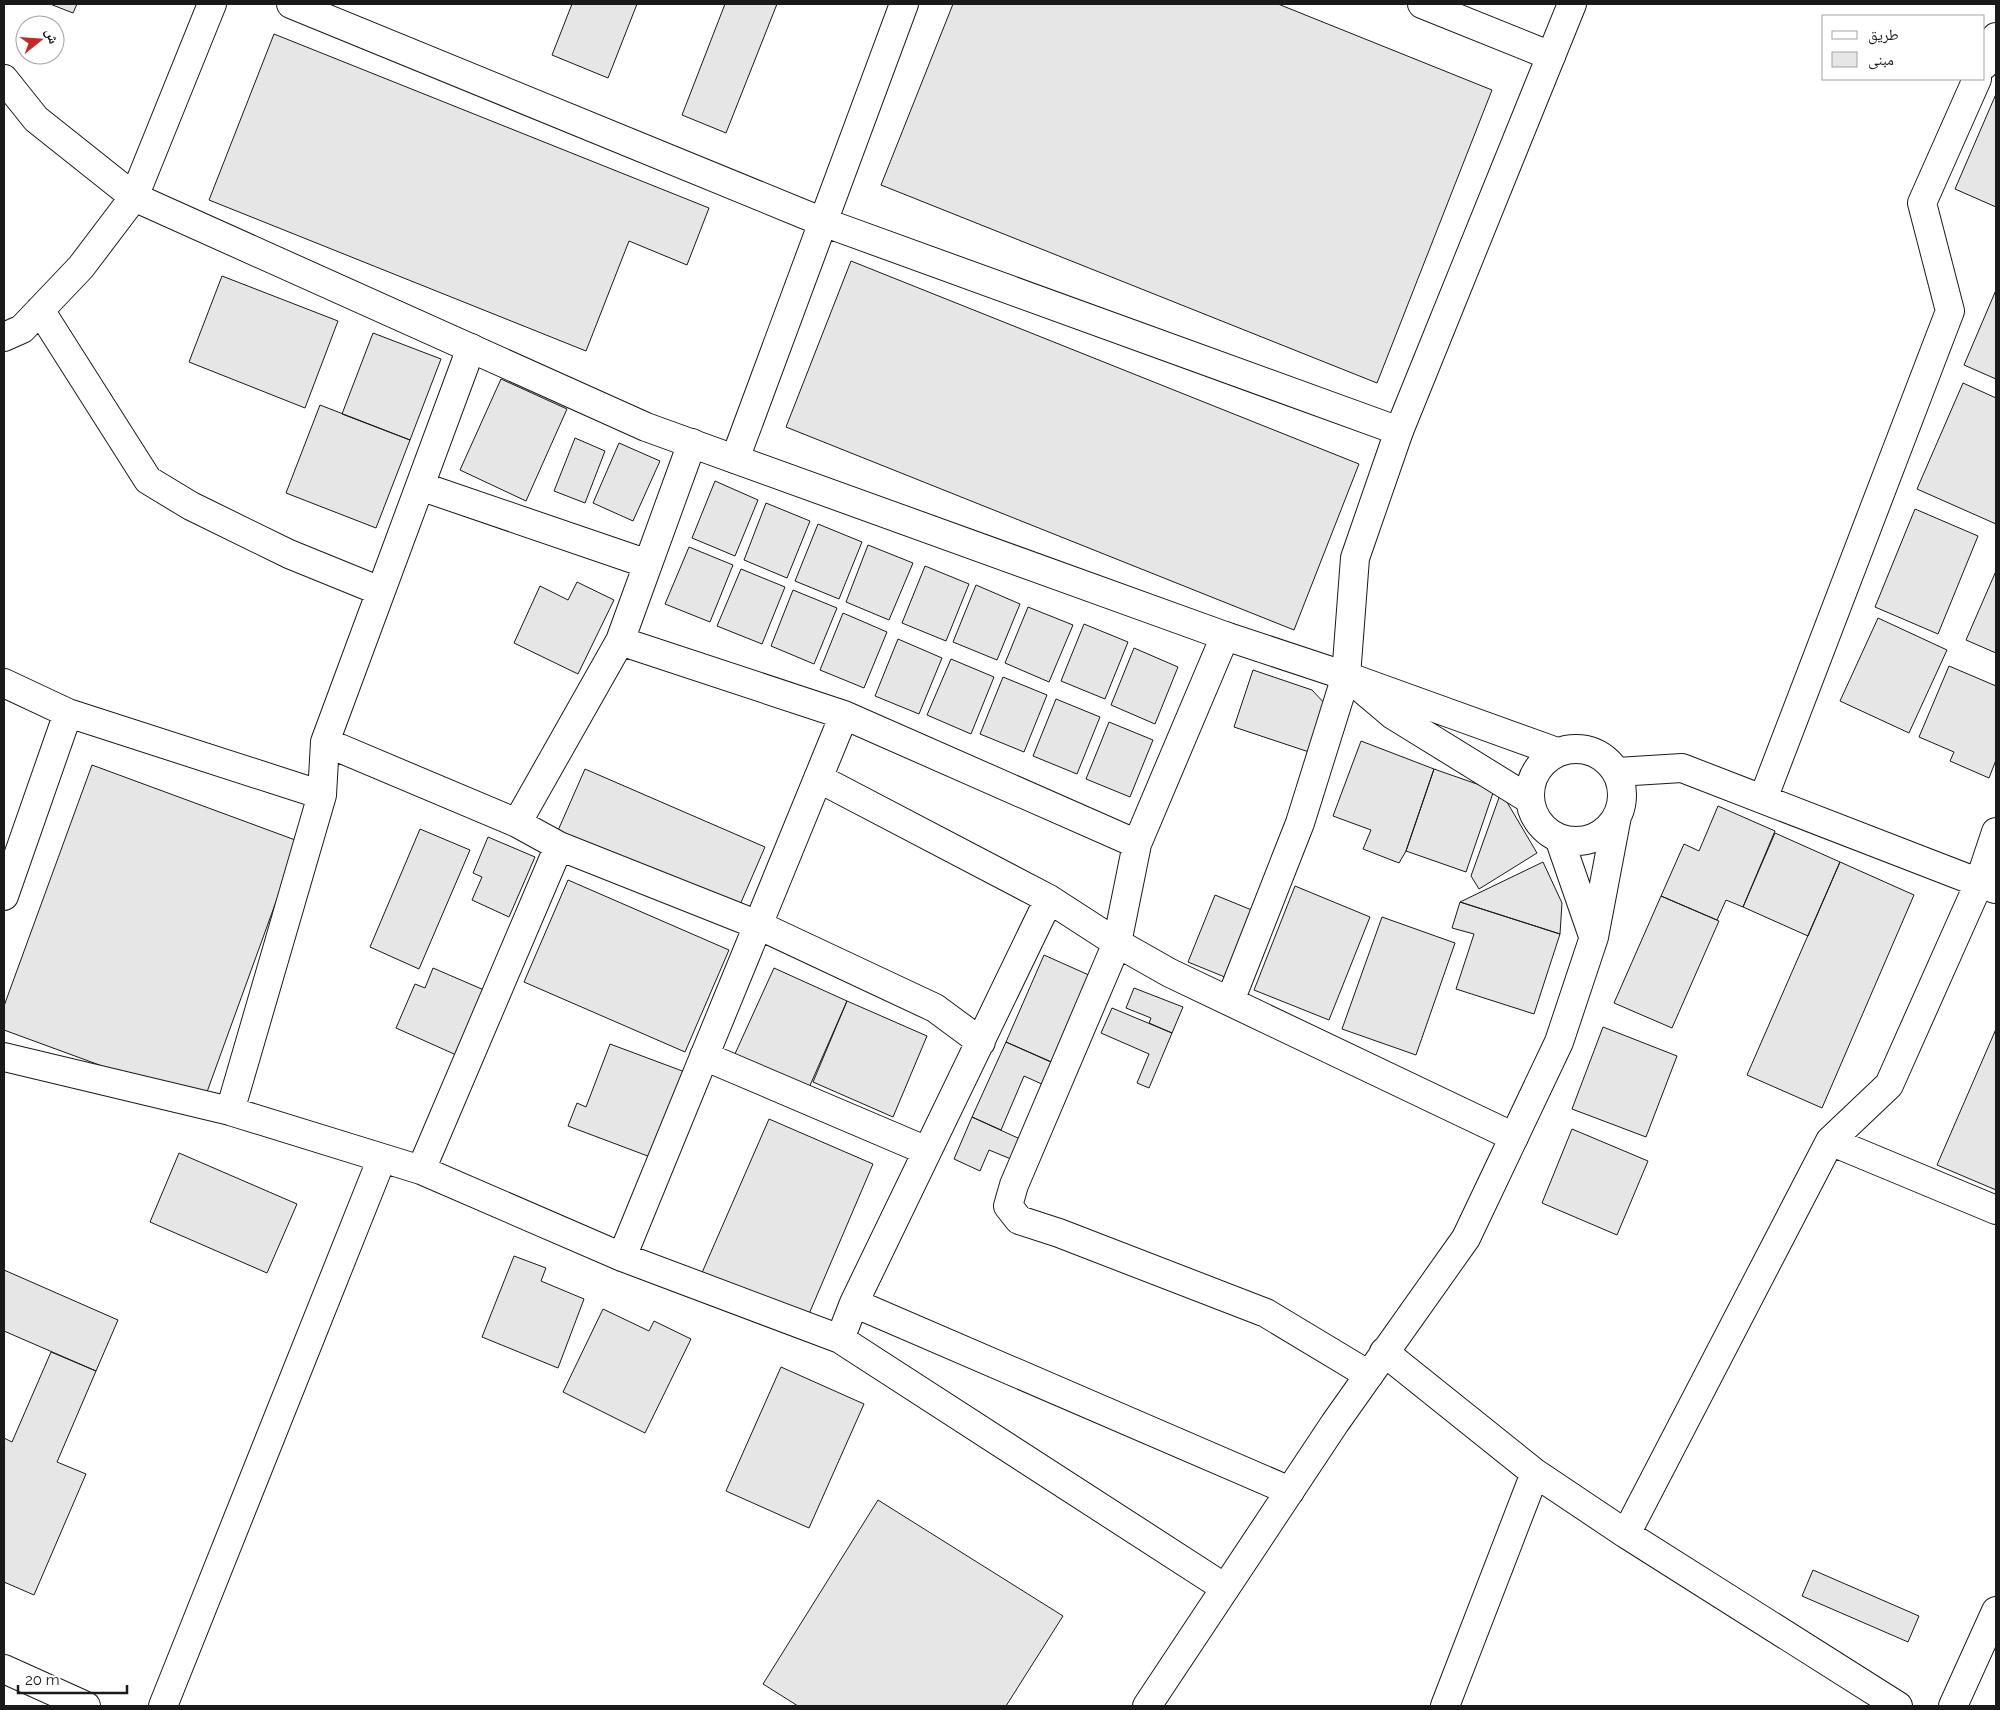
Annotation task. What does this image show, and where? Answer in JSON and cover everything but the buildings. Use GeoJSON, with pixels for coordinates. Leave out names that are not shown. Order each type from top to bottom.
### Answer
{"type":"FeatureCollection","features":[{"type":"Feature","properties":{"kind":"street"},"geometry":{"type":"LineString","coordinates":[[4,337],[22,329],[80,267],[134,197],[212,4]]}},
{"type":"Feature","properties":{"kind":"street"},"geometry":{"type":"LineString","coordinates":[[291,4],[823,222],[1399,431]]}},
{"type":"Feature","properties":{"kind":"street"},"geometry":{"type":"LineString","coordinates":[[735,459],[904,4]]}},
{"type":"Feature","properties":{"kind":"street"},"geometry":{"type":"LineString","coordinates":[[1422,4],[1551,56]]}},
{"type":"Feature","properties":{"kind":"street"},"geometry":{"type":"LineString","coordinates":[[1230,1001],[1300,823],[1346,676],[1355,558],[1399,431],[1572,4]]}},
{"type":"Feature","properties":{"kind":"street"},"geometry":{"type":"LineString","coordinates":[[1985,63],[1996,37]]}},
{"type":"Feature","properties":{"kind":"street"},"geometry":{"type":"LineString","coordinates":[[4,79],[36,119],[134,197],[646,427],[1225,636],[1346,676],[1556,752]]}},
{"type":"Feature","properties":{"kind":"street"},"geometry":{"type":"LineString","coordinates":[[1764,799],[1950,311],[1922,203],[1978,80]]}},
{"type":"Feature","properties":{"kind":"street"},"geometry":{"type":"LineString","coordinates":[[40,310],[148,480],[191,506],[290,554],[380,591]]}},
{"type":"Feature","properties":{"kind":"street"},"geometry":{"type":"LineString","coordinates":[[230,1111],[322,795],[325,742],[471,348]]}},
{"type":"Feature","properties":{"kind":"street"},"geometry":{"type":"LineString","coordinates":[[517,823],[620,641],[692,444]]}},
{"type":"Feature","properties":{"kind":"street"},"geometry":{"type":"LineString","coordinates":[[420,486],[648,564]]}},
{"type":"Feature","properties":{"kind":"street"},"geometry":{"type":"LineString","coordinates":[[1225,636],[1136,844],[1117,943],[1014,1185],[1008,1206],[1019,1220],[1059,1233],[1266,1313],[1369,1375]]}},
{"type":"Feature","properties":{"kind":"street"},"geometry":{"type":"LineString","coordinates":[[620,641],[844,715],[1136,844]]}},
{"type":"Feature","properties":{"kind":"street"},"geometry":{"type":"LineString","coordinates":[[1346,676],[1393,715],[1530,799]]}},
{"type":"Feature","properties":{"kind":"street"},"geometry":{"type":"LineString","coordinates":[[4,682],[68,713],[322,795]]}},
{"type":"Feature","properties":{"kind":"street"},"geometry":{"type":"LineString","coordinates":[[4,896],[68,713]]}},
{"type":"Feature","properties":{"kind":"street"},"geometry":{"type":"LineString","coordinates":[[622,1257],[844,715]]}},
{"type":"Feature","properties":{"kind":"street"},"geometry":{"type":"LineString","coordinates":[[325,742],[517,823],[559,846],[758,924],[935,1008],[980,1042]]}},
{"type":"Feature","properties":{"kind":"street"},"geometry":{"type":"LineString","coordinates":[[1147,1706],[1384,1352],[1466,1238],[1559,1042],[1594,937],[1617,816],[1622,801],[1622,786],[1616,772],[1608,761],[1597,753],[1584,749],[1570,748],[1556,752],[1544,760],[1535,771],[1530,785],[1530,799],[1533,812],[1539,823],[1548,832],[1572,842],[1586,840],[1599,836],[1610,827],[1617,816]]}},
{"type":"Feature","properties":{"kind":"street"},"geometry":{"type":"LineString","coordinates":[[1616,772],[1682,768],[1987,886]]}},
{"type":"Feature","properties":{"kind":"street"},"geometry":{"type":"LineString","coordinates":[[818,778],[1049,899],[1117,943],[1170,973],[1514,1137]]}},
{"type":"Feature","properties":{"kind":"street"},"geometry":{"type":"LineString","coordinates":[[1626,1534],[1830,1141],[1889,1085],[1987,886],[1996,832]]}},
{"type":"Feature","properties":{"kind":"street"},"geometry":{"type":"LineString","coordinates":[[1559,838],[1594,937]]}},
{"type":"Feature","properties":{"kind":"street"},"geometry":{"type":"LineString","coordinates":[[421,1170],[559,846]]}},
{"type":"Feature","properties":{"kind":"street"},"geometry":{"type":"LineString","coordinates":[[840,1339],[854,1303],[1049,899]]}},
{"type":"Feature","properties":{"kind":"street"},"geometry":{"type":"LineString","coordinates":[[704,1056],[927,1151]]}},
{"type":"Feature","properties":{"kind":"street"},"geometry":{"type":"LineString","coordinates":[[4,1057],[230,1111],[421,1170],[622,1257],[840,1339],[1225,1588]]}},
{"type":"Feature","properties":{"kind":"street"},"geometry":{"type":"LineString","coordinates":[[1830,1141],[1996,1210]]}},
{"type":"Feature","properties":{"kind":"street"},"geometry":{"type":"LineString","coordinates":[[163,1706],[382,1158]]}},
{"type":"Feature","properties":{"kind":"street"},"geometry":{"type":"LineString","coordinates":[[854,1303],[1290,1491]]}},
{"type":"Feature","properties":{"kind":"street"},"geometry":{"type":"LineString","coordinates":[[1384,1352],[1535,1474],[1626,1534],[1898,1706]]}},
{"type":"Feature","properties":{"kind":"street"},"geometry":{"type":"LineString","coordinates":[[1445,1706],[1535,1474]]}},
{"type":"Feature","properties":{"kind":"street"},"geometry":{"type":"LineString","coordinates":[[1953,1706],[1996,1611]]}},
{"type":"Feature","properties":{"kind":"street"},"geometry":{"type":"LineString","coordinates":[[4,1669],[86,1706]]}}]}
